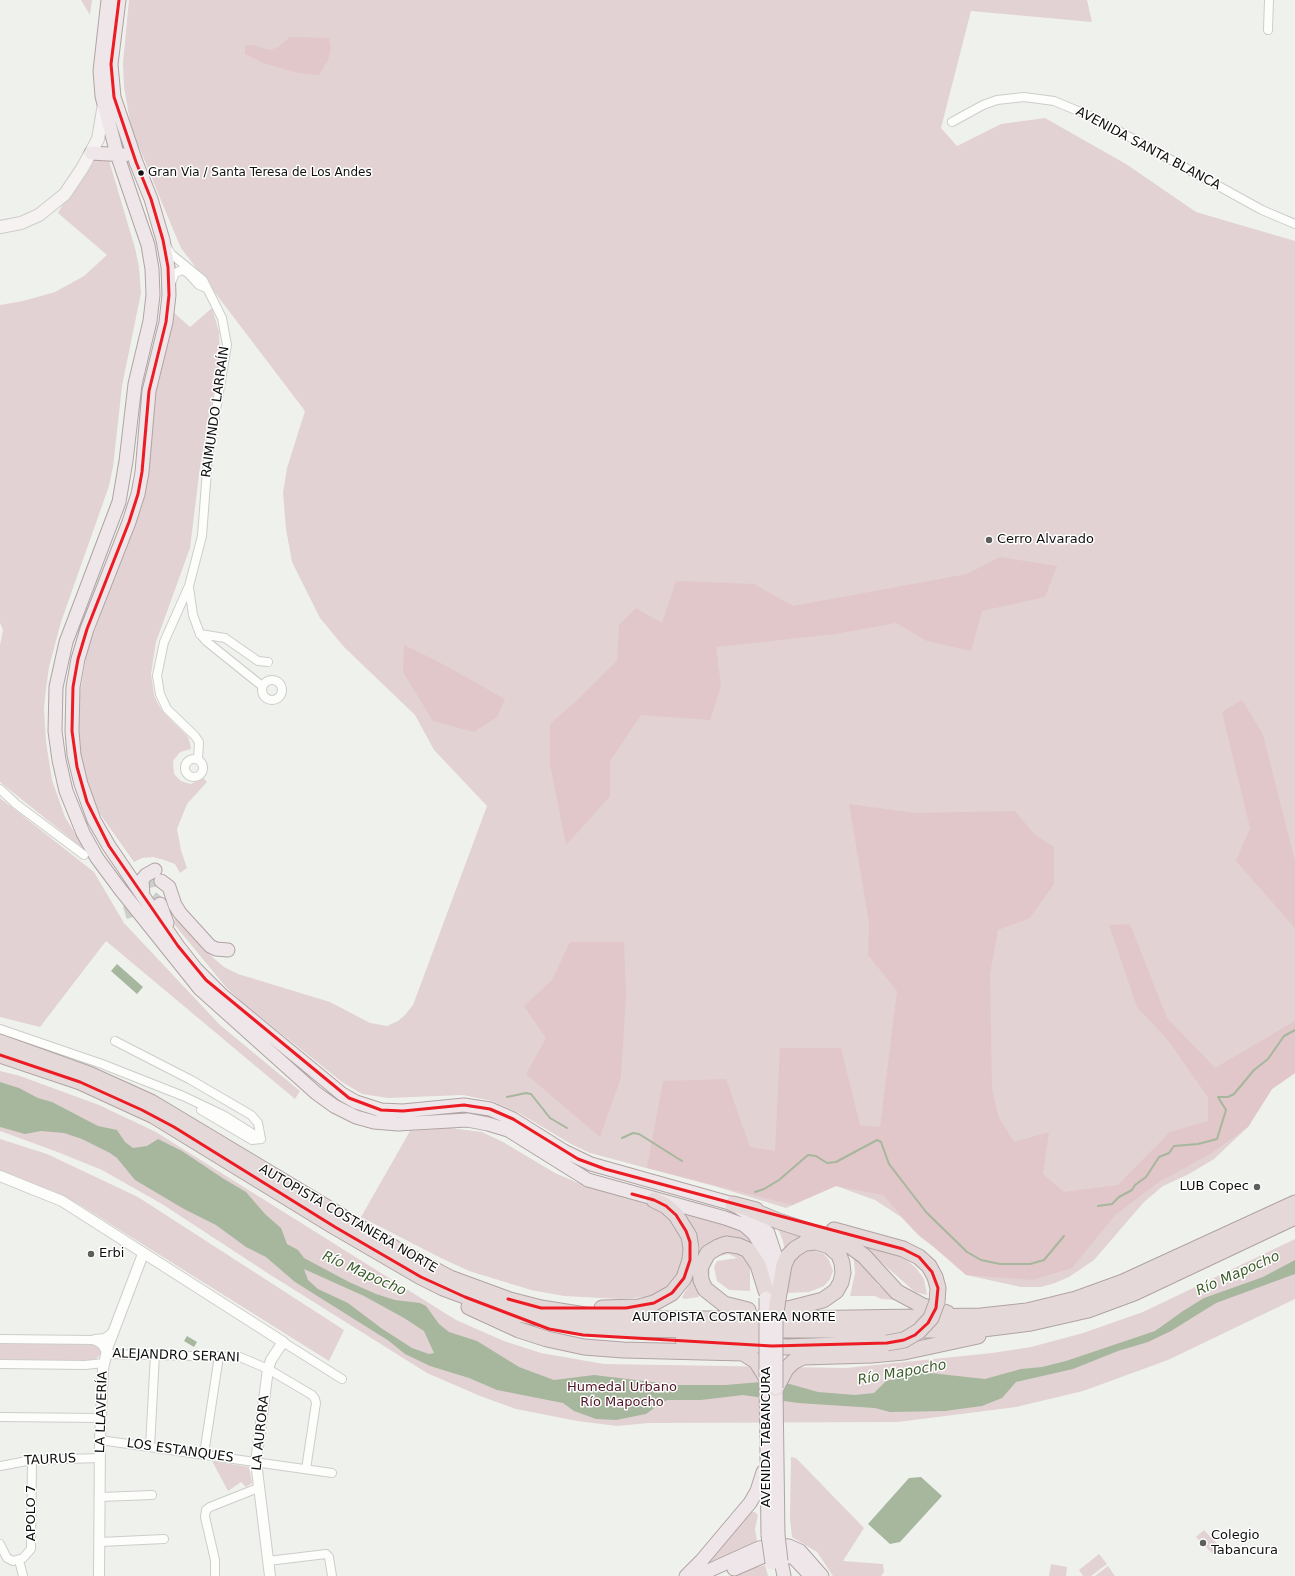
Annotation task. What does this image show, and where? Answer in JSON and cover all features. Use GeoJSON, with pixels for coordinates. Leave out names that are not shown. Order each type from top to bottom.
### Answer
{"type":"FeatureCollection","features":[{"type":"Feature","properties":{"kind":"highway","name":"AUTOPISTA COSTANERA NORTE"},"geometry":{"type":"LineString","coordinates":[[0,1042],[90,1074],[152,1102],[428,1267],[493,1295],[541,1308],[598,1316],[647,1319],[926,1318],[1028,1311],[1088,1295],[1148,1272],[1291,1210]]}},
{"type":"Feature","properties":{"kind":"highway","name":"AUTOPISTA COSTANERA NORTE"},"geometry":{"type":"LineString","coordinates":[[0,1055],[80,1082],[154,1116],[335,1227],[421,1277],[465,1297],[508,1312],[559,1323],[612,1328],[699,1330],[940,1330],[1012,1326],[1069,1315],[1121,1298],[1157,1283],[1291,1210]]}},
{"type":"Feature","properties":{"kind":"highway"},"geometry":{"type":"LineString","coordinates":[[1291,1210],[1295,1193]]}},
{"type":"Feature","properties":{"kind":"highway"},"geometry":{"type":"LineString","coordinates":[[541,1308],[639,1307],[654,1303],[672,1293],[684,1278],[689,1266],[690,1242],[684,1225],[676,1215],[666,1206],[654,1200]]}},
{"type":"Feature","properties":{"kind":"highway"},"geometry":{"type":"LineString","coordinates":[[508,1312],[543,1328],[583,1335],[772,1346],[887,1343],[904,1340],[919,1331],[931,1318],[937,1302],[938,1288],[935,1277],[925,1262],[913,1253],[903,1248],[733,1204]]}},
{"type":"Feature","properties":{"kind":"highway"},"geometry":{"type":"LineString","coordinates":[[747,1208],[778,1221],[846,1243],[864,1256],[887,1284],[903,1297],[923,1306],[965,1316]]}},
{"type":"Feature","properties":{"kind":"highway"},"geometry":{"type":"LineString","coordinates":[[598,1316],[653,1312],[748,1310],[774,1302],[823,1300],[836,1291],[841,1282],[843,1273],[841,1259],[836,1252],[825,1244],[816,1242],[805,1243],[795,1249],[788,1256],[784,1265],[774,1302]]}},
{"type":"Feature","properties":{"kind":"highway"},"geometry":{"type":"LineString","coordinates":[[748,1310],[724,1304],[705,1289],[701,1280],[700,1268],[708,1253],[718,1246],[726,1244],[744,1248],[756,1260],[774,1302]]}},
{"type":"Feature","properties":{"kind":"highway"},"geometry":{"type":"LineString","coordinates":[[421,1277],[448,1295],[487,1316],[514,1328],[548,1339],[610,1349],[736,1352],[746,1354],[756,1361],[771,1383],[782,1375],[796,1360],[807,1356],[888,1354],[919,1350],[992,1333],[1012,1326]]}},
{"type":"Feature","properties":{"kind":"highway"},"geometry":{"type":"LineString","coordinates":[[774,1302],[862,1310],[926,1318]]}},
{"type":"Feature","properties":{"kind":"main road"},"geometry":{"type":"LineString","coordinates":[[0,227],[30,219],[56,203],[71,186],[98,139],[104,104],[108,0]]}},
{"type":"Feature","properties":{"kind":"main road"},"geometry":{"type":"LineString","coordinates":[[92,149],[96,102],[119,0]]}},
{"type":"Feature","properties":{"kind":"main road"},"geometry":{"type":"LineString","coordinates":[[105,67],[136,162],[151,199],[163,240],[168,267],[169,295],[166,322],[149,391],[138,494],[129,522],[87,628],[78,659],[72,702],[73,743],[81,784],[94,820],[143,896],[168,941],[209,997],[316,1093],[341,1111],[356,1118],[385,1123],[458,1120],[478,1121],[497,1126],[518,1135],[578,1176],[602,1185],[725,1218],[744,1225],[758,1238],[764,1255],[774,1302]]}},
{"type":"Feature","properties":{"kind":"main road"},"geometry":{"type":"LineString","coordinates":[[104,104],[117,154],[144,233],[150,257],[153,282],[152,308],[134,384],[126,461],[119,502],[72,626],[62,659],[55,702],[55,731],[59,760],[66,791],[83,833],[101,863],[168,941],[222,994],[335,1089],[356,1102],[381,1110],[403,1110],[464,1105],[490,1110],[513,1119],[564,1151],[592,1164],[733,1204],[758,1221],[771,1238],[775,1254],[774,1302]]}},
{"type":"Feature","properties":{"kind":"main road"},"geometry":{"type":"LineString","coordinates":[[92,149],[128,156],[136,162]]}},
{"type":"Feature","properties":{"kind":"main road"},"geometry":{"type":"LineString","coordinates":[[130,191],[145,217],[156,259],[162,265],[168,267]]}},
{"type":"Feature","properties":{"kind":"main road"},"geometry":{"type":"LineString","coordinates":[[126,871],[136,872],[155,870],[146,875],[142,880],[143,896]]}},
{"type":"Feature","properties":{"kind":"main road"},"geometry":{"type":"LineString","coordinates":[[161,881],[169,887],[175,905],[180,913],[210,946],[216,949],[228,950]]}},
{"type":"Feature","properties":{"kind":"main road"},"geometry":{"type":"LineString","coordinates":[[160,904],[166,916],[168,941]]}},
{"type":"Feature","properties":{"kind":"main road"},"geometry":{"type":"LineString","coordinates":[[133,917],[146,931],[168,941]]}},
{"type":"Feature","properties":{"kind":"main road","name":"AVENIDA TABANCURA"},"geometry":{"type":"LineString","coordinates":[[771,1341],[774,1302]]}},
{"type":"Feature","properties":{"kind":"main road","name":"AVENIDA TABANCURA"},"geometry":{"type":"LineString","coordinates":[[774,1302],[771,1341],[770,1457],[773,1535],[776,1562],[775,1576]]}},
{"type":"Feature","properties":{"kind":"main road"},"geometry":{"type":"LineString","coordinates":[[686,1576],[702,1560],[750,1503],[770,1457]]}},
{"type":"Feature","properties":{"kind":"main road"},"geometry":{"type":"LineString","coordinates":[[697,1576],[758,1548],[775,1545],[789,1546],[800,1551],[822,1576]]}},
{"type":"Feature","properties":{"kind":"main road"},"geometry":{"type":"LineString","coordinates":[[717,1576],[759,1558],[782,1554],[794,1558],[811,1576]]}},
{"type":"Feature","properties":{"kind":"main road","name":"AVENIDA TABANCURA"},"geometry":{"type":"LineString","coordinates":[[776,1562],[784,1576]]}},
{"type":"Feature","properties":{"kind":"street"},"geometry":{"type":"LineString","coordinates":[[1268,30],[1269,0]]}},
{"type":"Feature","properties":{"kind":"street","name":"AVENIDA SANTA BLANCA"},"geometry":{"type":"LineString","coordinates":[[952,122],[982,105],[1004,98],[1024,97],[1054,101],[1095,118],[1262,210],[1295,224]]}},
{"type":"Feature","properties":{"kind":"street","name":"RAIMUNDO LARRAÍN"},"geometry":{"type":"LineString","coordinates":[[163,240],[171,254],[198,274],[203,280],[222,318],[227,345],[208,456],[202,536],[189,586],[164,642],[157,676],[160,694],[167,709],[195,736],[198,742],[198,760]]}},
{"type":"Feature","properties":{"kind":"street","name":"RAIMUNDO LARRAÍN"},"geometry":{"type":"LineString","coordinates":[[168,267],[183,268],[199,285],[206,288]]}},
{"type":"Feature","properties":{"kind":"street"},"geometry":{"type":"LineString","coordinates":[[169,295],[175,273],[180,270],[188,273]]}},
{"type":"Feature","properties":{"kind":"street","name":"RAIMUNDO LARRAÍN"},"geometry":{"type":"LineString","coordinates":[[189,586],[193,614],[200,634],[206,641],[262,686]]}},
{"type":"Feature","properties":{"kind":"street"},"geometry":{"type":"LineString","coordinates":[[200,634],[224,638],[258,661],[268,662]]}},
{"type":"Feature","properties":{"kind":"street"},"geometry":{"type":"LineString","coordinates":[[0,789],[16,804],[84,855]]}},
{"type":"Feature","properties":{"kind":"street"},"geometry":{"type":"LineString","coordinates":[[0,1029],[102,1064],[147,1082],[202,1111],[252,1140],[261,1139],[258,1123],[251,1115],[191,1080],[115,1041]]}},
{"type":"Feature","properties":{"kind":"street"},"geometry":{"type":"LineString","coordinates":[[0,1176],[36,1189],[62,1201],[342,1379]]}},
{"type":"Feature","properties":{"kind":"street","name":"LA LLAVERÍA"},"geometry":{"type":"LineString","coordinates":[[100,1576],[100,1418],[105,1356],[144,1254]]}},
{"type":"Feature","properties":{"kind":"street"},"geometry":{"type":"LineString","coordinates":[[95,1340],[105,1339],[113,1333]]}},
{"type":"Feature","properties":{"kind":"street","name":"ALEJANDRO SERANI"},"geometry":{"type":"LineString","coordinates":[[0,1339],[95,1340],[102,1345],[105,1356],[155,1354],[245,1358],[268,1369],[312,1395],[315,1399],[316,1403],[306,1469]]}},
{"type":"Feature","properties":{"kind":"street","name":"LA AURORA"},"geometry":{"type":"LineString","coordinates":[[270,1576],[256,1462],[268,1369],[271,1360],[283,1342]]}},
{"type":"Feature","properties":{"kind":"street"},"geometry":{"type":"LineString","coordinates":[[150,1447],[155,1354]]}},
{"type":"Feature","properties":{"kind":"street"},"geometry":{"type":"LineString","coordinates":[[0,1364],[86,1365],[105,1356]]}},
{"type":"Feature","properties":{"kind":"street"},"geometry":{"type":"LineString","coordinates":[[204,1454],[219,1356]]}},
{"type":"Feature","properties":{"kind":"street"},"geometry":{"type":"LineString","coordinates":[[0,1417],[100,1418]]}},
{"type":"Feature","properties":{"kind":"street","name":"LOS ESTANQUES"},"geometry":{"type":"LineString","coordinates":[[100,1440],[332,1473]]}},
{"type":"Feature","properties":{"kind":"street","name":"TAURUS"},"geometry":{"type":"LineString","coordinates":[[0,1466],[32,1460],[100,1458]]}},
{"type":"Feature","properties":{"kind":"street","name":"APOLO 7"},"geometry":{"type":"LineString","coordinates":[[19,1560],[27,1556],[32,1545],[32,1460]]}},
{"type":"Feature","properties":{"kind":"street"},"geometry":{"type":"LineString","coordinates":[[215,1576],[215,1560],[205,1517],[206,1510],[210,1507],[258,1488]]}},
{"type":"Feature","properties":{"kind":"street"},"geometry":{"type":"LineString","coordinates":[[100,1497],[152,1495]]}},
{"type":"Feature","properties":{"kind":"street"},"geometry":{"type":"LineString","coordinates":[[100,1542],[164,1539]]}},
{"type":"Feature","properties":{"kind":"street"},"geometry":{"type":"LineString","coordinates":[[0,1544],[7,1558],[13,1561],[19,1560],[23,1576]]}},
{"type":"Feature","properties":{"kind":"street"},"geometry":{"type":"LineString","coordinates":[[268,1561],[326,1554],[329,1557],[332,1576]]}},
{"type":"Feature","properties":{"kind":"green space"},"geometry":{"type":"Polygon","coordinates":[[[81,0],[92,0],[90,15],[81,0]]]}},
{"type":"Feature","properties":{"kind":"green space"},"geometry":{"type":"Polygon","coordinates":[[[129,0],[1087,0],[1092,22],[971,11],[941,128],[957,146],[1001,124],[1045,118],[1126,164],[1196,212],[1295,241],[1295,1073],[1272,1089],[1248,1127],[1214,1159],[1189,1174],[1163,1186],[1144,1202],[1094,1260],[1069,1277],[1055,1283],[1041,1287],[1021,1287],[966,1275],[941,1252],[920,1237],[901,1217],[875,1200],[836,1186],[786,1208],[714,1186],[590,1153],[571,1144],[519,1113],[492,1101],[463,1095],[388,1098],[362,1094],[342,1082],[243,1003],[225,986],[174,924],[175,916],[211,956],[224,967],[238,974],[330,1002],[370,1023],[387,1026],[398,1021],[413,1005],[487,806],[434,750],[415,715],[344,647],[320,618],[292,562],[286,529],[283,493],[287,468],[305,411],[181,248],[131,127],[124,87],[123,63],[129,0]]]}},
{"type":"Feature","properties":{"kind":"green space"},"geometry":{"type":"Polygon","coordinates":[[[90,155],[108,157],[135,248],[139,267],[141,293],[122,386],[113,467],[109,486],[61,622],[49,667],[44,708],[46,742],[52,780],[65,817],[85,850],[0,782],[0,645],[3,630],[0,623],[0,305],[23,301],[55,292],[84,276],[107,255],[58,213],[90,155]]]}},
{"type":"Feature","properties":{"kind":"green space"},"geometry":{"type":"Polygon","coordinates":[[[212,308],[219,332],[220,357],[200,467],[190,548],[156,642],[151,674],[154,695],[158,704],[163,712],[188,737],[190,743],[191,749],[180,752],[173,761],[174,774],[181,781],[191,784],[203,778],[207,782],[187,804],[177,829],[181,850],[187,868],[180,873],[175,864],[153,857],[142,858],[134,862],[100,814],[90,792],[83,770],[77,726],[80,693],[87,652],[133,523],[155,392],[172,311],[190,327],[212,308]]]}},
{"type":"Feature","properties":{"kind":"green space"},"geometry":{"type":"Polygon","coordinates":[[[0,798],[94,872],[124,923],[220,1025],[300,1091],[295,1099],[106,941],[40,1027],[0,1017],[0,798]]]}},
{"type":"Feature","properties":{"kind":"green space","name":"Humedal Urbano Río Mapocho"},"geometry":{"type":"Polygon","coordinates":[[[0,1071],[20,1076],[99,1105],[156,1132],[456,1320],[504,1341],[541,1353],[604,1364],[846,1368],[992,1353],[1031,1347],[1083,1333],[1143,1312],[1295,1239],[1295,1299],[1168,1360],[1083,1391],[1016,1407],[898,1422],[649,1423],[617,1426],[577,1421],[516,1409],[480,1396],[427,1373],[269,1274],[162,1204],[102,1170],[0,1131],[0,1071]]]}},
{"type":"Feature","properties":{"kind":"green space"},"geometry":{"type":"Polygon","coordinates":[[[450,1128],[482,1132],[503,1142],[555,1173],[578,1183],[638,1200],[663,1210],[684,1233],[684,1267],[665,1290],[655,1296],[621,1299],[564,1296],[531,1290],[469,1271],[361,1217],[410,1131],[450,1128]]]}},
{"type":"Feature","properties":{"kind":"green space"},"geometry":{"type":"Polygon","coordinates":[[[0,1139],[47,1154],[138,1197],[344,1330],[329,1361],[80,1205],[53,1191],[0,1172],[0,1139]]]}},
{"type":"Feature","properties":{"kind":"green space"},"geometry":{"type":"Polygon","coordinates":[[[681,1210],[743,1231],[752,1239],[756,1248],[751,1247],[700,1257],[700,1247],[695,1231],[681,1210]]]}},
{"type":"Feature","properties":{"kind":"green space"},"geometry":{"type":"Polygon","coordinates":[[[778,1229],[804,1236],[785,1254],[783,1241],[778,1229]]]}},
{"type":"Feature","properties":{"kind":"green space"},"geometry":{"type":"Polygon","coordinates":[[[862,1245],[904,1258],[916,1268],[924,1279],[927,1295],[915,1292],[862,1245]]]}},
{"type":"Feature","properties":{"kind":"green space"},"geometry":{"type":"Polygon","coordinates":[[[806,1248],[824,1254],[829,1260],[833,1271],[830,1279],[824,1286],[809,1292],[787,1293],[789,1264],[806,1248]]]}},
{"type":"Feature","properties":{"kind":"green space"},"geometry":{"type":"Polygon","coordinates":[[[724,1250],[743,1254],[750,1265],[750,1291],[729,1290],[717,1281],[714,1267],[717,1261],[737,1258],[729,1254],[715,1257],[710,1264],[709,1282],[706,1282],[708,1262],[724,1250]]]}},
{"type":"Feature","properties":{"kind":"green space"},"geometry":{"type":"Polygon","coordinates":[[[850,1252],[869,1271],[878,1285],[896,1300],[881,1299],[875,1296],[850,1296],[855,1273],[854,1261],[850,1252]]]}},
{"type":"Feature","properties":{"kind":"green space"},"geometry":{"type":"Polygon","coordinates":[[[694,1278],[699,1297],[684,1299],[682,1297],[694,1278]]]}},
{"type":"Feature","properties":{"kind":"green space"},"geometry":{"type":"Polygon","coordinates":[[[0,1342],[98,1344],[102,1353],[96,1359],[73,1362],[0,1362],[0,1342]]]}},
{"type":"Feature","properties":{"kind":"green space"},"geometry":{"type":"Polygon","coordinates":[[[791,1457],[796,1458],[864,1528],[843,1561],[883,1564],[884,1572],[881,1576],[833,1576],[817,1552],[792,1537],[790,1519],[791,1457]]]}},
{"type":"Feature","properties":{"kind":"green space"},"geometry":{"type":"Polygon","coordinates":[[[212,1461],[249,1467],[252,1483],[246,1487],[241,1482],[228,1491],[212,1461]]]}},
{"type":"Feature","properties":{"kind":"green space"},"geometry":{"type":"Polygon","coordinates":[[[751,1512],[755,1512],[758,1515],[755,1529],[757,1541],[704,1565],[751,1512]]]}},
{"type":"Feature","properties":{"kind":"green space"},"geometry":{"type":"Polygon","coordinates":[[[1204,1530],[1222,1549],[1215,1556],[1196,1537],[1204,1530]]]}},
{"type":"Feature","properties":{"kind":"green space"},"geometry":{"type":"Polygon","coordinates":[[[1099,1554],[1107,1564],[1091,1576],[1083,1576],[1079,1570],[1099,1554]]]}},
{"type":"Feature","properties":{"kind":"green space"},"geometry":{"type":"Polygon","coordinates":[[[1051,1564],[1067,1567],[1066,1576],[1049,1576],[1051,1564]]]}},
{"type":"Feature","properties":{"kind":"green space"},"geometry":{"type":"Polygon","coordinates":[[[765,1565],[768,1576],[729,1576],[743,1571],[765,1565]]]}},
{"type":"Feature","properties":{"kind":"green space"},"geometry":{"type":"Polygon","coordinates":[[[1108,1566],[1115,1576],[1095,1576],[1108,1566]]]}},
{"type":"Feature","properties":{"kind":"shaded area"},"geometry":{"type":"Polygon","coordinates":[[[290,37],[329,38],[331,48],[328,60],[319,75],[298,73],[263,63],[245,54],[245,46],[252,45],[270,50],[278,47],[290,37]]]}},
{"type":"Feature","properties":{"kind":"shaded area"},"geometry":{"type":"Polygon","coordinates":[[[1000,557],[1057,566],[1045,597],[982,611],[971,651],[927,641],[896,623],[835,634],[716,647],[721,686],[710,720],[641,715],[610,761],[610,796],[566,845],[550,764],[550,724],[617,661],[619,625],[636,608],[662,623],[676,581],[754,584],[793,606],[967,574],[1000,557]]]}},
{"type":"Feature","properties":{"kind":"shaded area"},"geometry":{"type":"Polygon","coordinates":[[[404,645],[435,660],[505,699],[497,717],[474,732],[433,721],[403,672],[404,645]]]}},
{"type":"Feature","properties":{"kind":"shaded area"},"geometry":{"type":"Polygon","coordinates":[[[1242,700],[1263,735],[1295,861],[1295,928],[1236,861],[1250,828],[1222,712],[1242,700]]]}},
{"type":"Feature","properties":{"kind":"shaded area"},"geometry":{"type":"Polygon","coordinates":[[[849,804],[916,813],[1015,811],[1034,834],[1054,847],[1054,884],[1030,918],[998,930],[990,974],[992,1089],[998,1116],[1014,1142],[1049,1132],[1043,1174],[1064,1192],[1118,1185],[1170,1132],[1208,1121],[1208,1097],[1167,1039],[1137,1007],[1109,925],[1130,924],[1167,1018],[1215,1068],[1295,1021],[1295,1073],[1272,1089],[1248,1127],[1210,1154],[1159,1182],[1115,1215],[1072,1268],[1032,1280],[966,1275],[913,1229],[883,1195],[836,1186],[792,1205],[647,1168],[663,1081],[726,1079],[750,1147],[775,1151],[780,1048],[841,1048],[860,1125],[880,1127],[897,991],[868,955],[869,923],[849,804]]]}},
{"type":"Feature","properties":{"kind":"shaded area"},"geometry":{"type":"Polygon","coordinates":[[[570,942],[624,942],[626,995],[621,1077],[600,1137],[526,1074],[546,1038],[524,1006],[552,980],[570,942]]]}},
{"type":"Feature","properties":{"kind":"shaded area"},"geometry":{"type":"Polygon","coordinates":[[[117,964],[143,987],[137,994],[111,971],[117,964]]]}},
{"type":"Feature","properties":{"kind":"shaded area"},"geometry":{"type":"Polygon","coordinates":[[[0,1082],[19,1088],[38,1098],[52,1102],[98,1126],[117,1130],[125,1142],[133,1148],[147,1146],[158,1139],[182,1151],[246,1192],[265,1214],[281,1228],[287,1244],[298,1250],[304,1258],[349,1282],[376,1294],[395,1300],[420,1303],[426,1306],[439,1324],[449,1332],[477,1341],[519,1367],[554,1380],[594,1375],[678,1385],[725,1385],[761,1382],[786,1383],[818,1392],[855,1395],[874,1393],[886,1381],[921,1372],[985,1379],[1021,1369],[1042,1367],[1066,1361],[1155,1331],[1204,1298],[1263,1277],[1295,1260],[1295,1274],[1216,1303],[1171,1331],[1148,1342],[1118,1351],[1073,1369],[1016,1382],[1002,1398],[982,1406],[945,1411],[890,1412],[875,1408],[798,1403],[743,1395],[701,1400],[667,1400],[646,1414],[616,1420],[596,1419],[574,1411],[563,1403],[497,1390],[469,1378],[430,1366],[405,1354],[389,1341],[295,1282],[266,1257],[246,1247],[216,1225],[184,1209],[135,1180],[117,1158],[110,1153],[82,1139],[64,1133],[41,1131],[25,1134],[0,1127],[0,1082]],[[304,1269],[308,1280],[318,1289],[348,1303],[381,1328],[412,1348],[429,1354],[434,1353],[424,1331],[364,1296],[304,1269]]]}},
{"type":"Feature","properties":{"kind":"shaded area"},"geometry":{"type":"Polygon","coordinates":[[[187,1336],[197,1342],[194,1347],[184,1341],[187,1336]]]}},
{"type":"Feature","properties":{"kind":"shaded area"},"geometry":{"type":"Polygon","coordinates":[[[921,1477],[942,1496],[900,1542],[890,1544],[868,1524],[909,1478],[921,1477]]]}},
{"type":"Feature","properties":{"kind":"waterway"},"geometry":{"type":"LineString","coordinates":[[1098,1206],[1112,1204],[1119,1197],[1132,1190],[1135,1185],[1146,1177],[1159,1157],[1169,1153],[1174,1146],[1198,1144],[1217,1139],[1226,1110],[1218,1097],[1228,1097],[1234,1094],[1254,1070],[1268,1059],[1284,1036],[1295,1030]]}},
{"type":"Feature","properties":{"kind":"waterway"},"geometry":{"type":"LineString","coordinates":[[507,1097],[526,1093],[531,1094],[550,1118],[567,1128]]}},
{"type":"Feature","properties":{"kind":"waterway"},"geometry":{"type":"LineString","coordinates":[[622,1138],[633,1133],[639,1134],[682,1161]]}},
{"type":"Feature","properties":{"kind":"waterway"},"geometry":{"type":"LineString","coordinates":[[755,1192],[764,1189],[779,1180],[808,1155],[816,1156],[827,1163],[836,1162],[877,1140],[881,1142],[889,1164],[926,1212],[967,1252],[981,1260],[1000,1264],[1030,1264],[1044,1260],[1064,1236]]}},
{"type":"Feature","properties":{"kind":"tunnel"},"geometry":{"type":"LineString","coordinates":[[133,917],[129,904],[132,895],[147,882],[156,880],[161,881]]}},
{"type":"Feature","properties":{"kind":"tunnel"},"geometry":{"type":"LineString","coordinates":[[134,894],[148,894],[160,904]]}},
{"type":"Feature","properties":{"kind":"transit line"},"geometry":{"type":"LineString","coordinates":[[0,1055],[80,1082],[142,1110],[174,1127],[335,1227],[421,1277],[465,1297],[549,1329],[583,1335],[772,1346],[887,1343],[904,1340],[915,1335],[928,1323],[936,1308],[938,1288],[932,1272],[919,1257],[903,1249],[605,1169],[578,1159],[513,1119],[490,1109],[464,1105],[403,1111],[381,1110],[349,1098],[206,980],[178,946],[109,846],[87,802],[77,767],[72,731],[73,687],[78,659],[87,629],[129,522],[138,494],[142,472],[149,391],[166,322],[169,295],[168,267],[163,240],[151,199],[136,162],[114,97],[111,64],[119,0]]}},
{"type":"Feature","properties":{"kind":"transit line"},"geometry":{"type":"LineString","coordinates":[[508,1299],[541,1308],[626,1308],[654,1303],[672,1293],[684,1278],[690,1260],[690,1242],[686,1231],[676,1215],[666,1206],[654,1200],[632,1194]]}},
{"type":"Feature","properties":{"kind":"place","name":"Gran Via / Santa Teresa de Los Andes"},"geometry":{"type":"Point","coordinates":[141,173]}},
{"type":"Feature","properties":{"kind":"place","name":"Cerro Alvarado"},"geometry":{"type":"Point","coordinates":[989,540]}},
{"type":"Feature","properties":{"kind":"place","name":"LUB Copec"},"geometry":{"type":"Point","coordinates":[1257,1187]}},
{"type":"Feature","properties":{"kind":"place","name":"Erbi"},"geometry":{"type":"Point","coordinates":[91,1254]}},
{"type":"Feature","properties":{"kind":"place","name":"Colegio Tabancura"},"geometry":{"type":"Point","coordinates":[1203,1543]}},
{"type":"Feature","properties":{"kind":"water label","name":"Río Mapocho"},"geometry":{"type":"Point","coordinates":[364,1274]}},
{"type":"Feature","properties":{"kind":"water label","name":"Río Mapocho"},"geometry":{"type":"Point","coordinates":[1238,1274]}},
{"type":"Feature","properties":{"kind":"water label","name":"Río Mapocho"},"geometry":{"type":"Point","coordinates":[902,1373]}}]}
